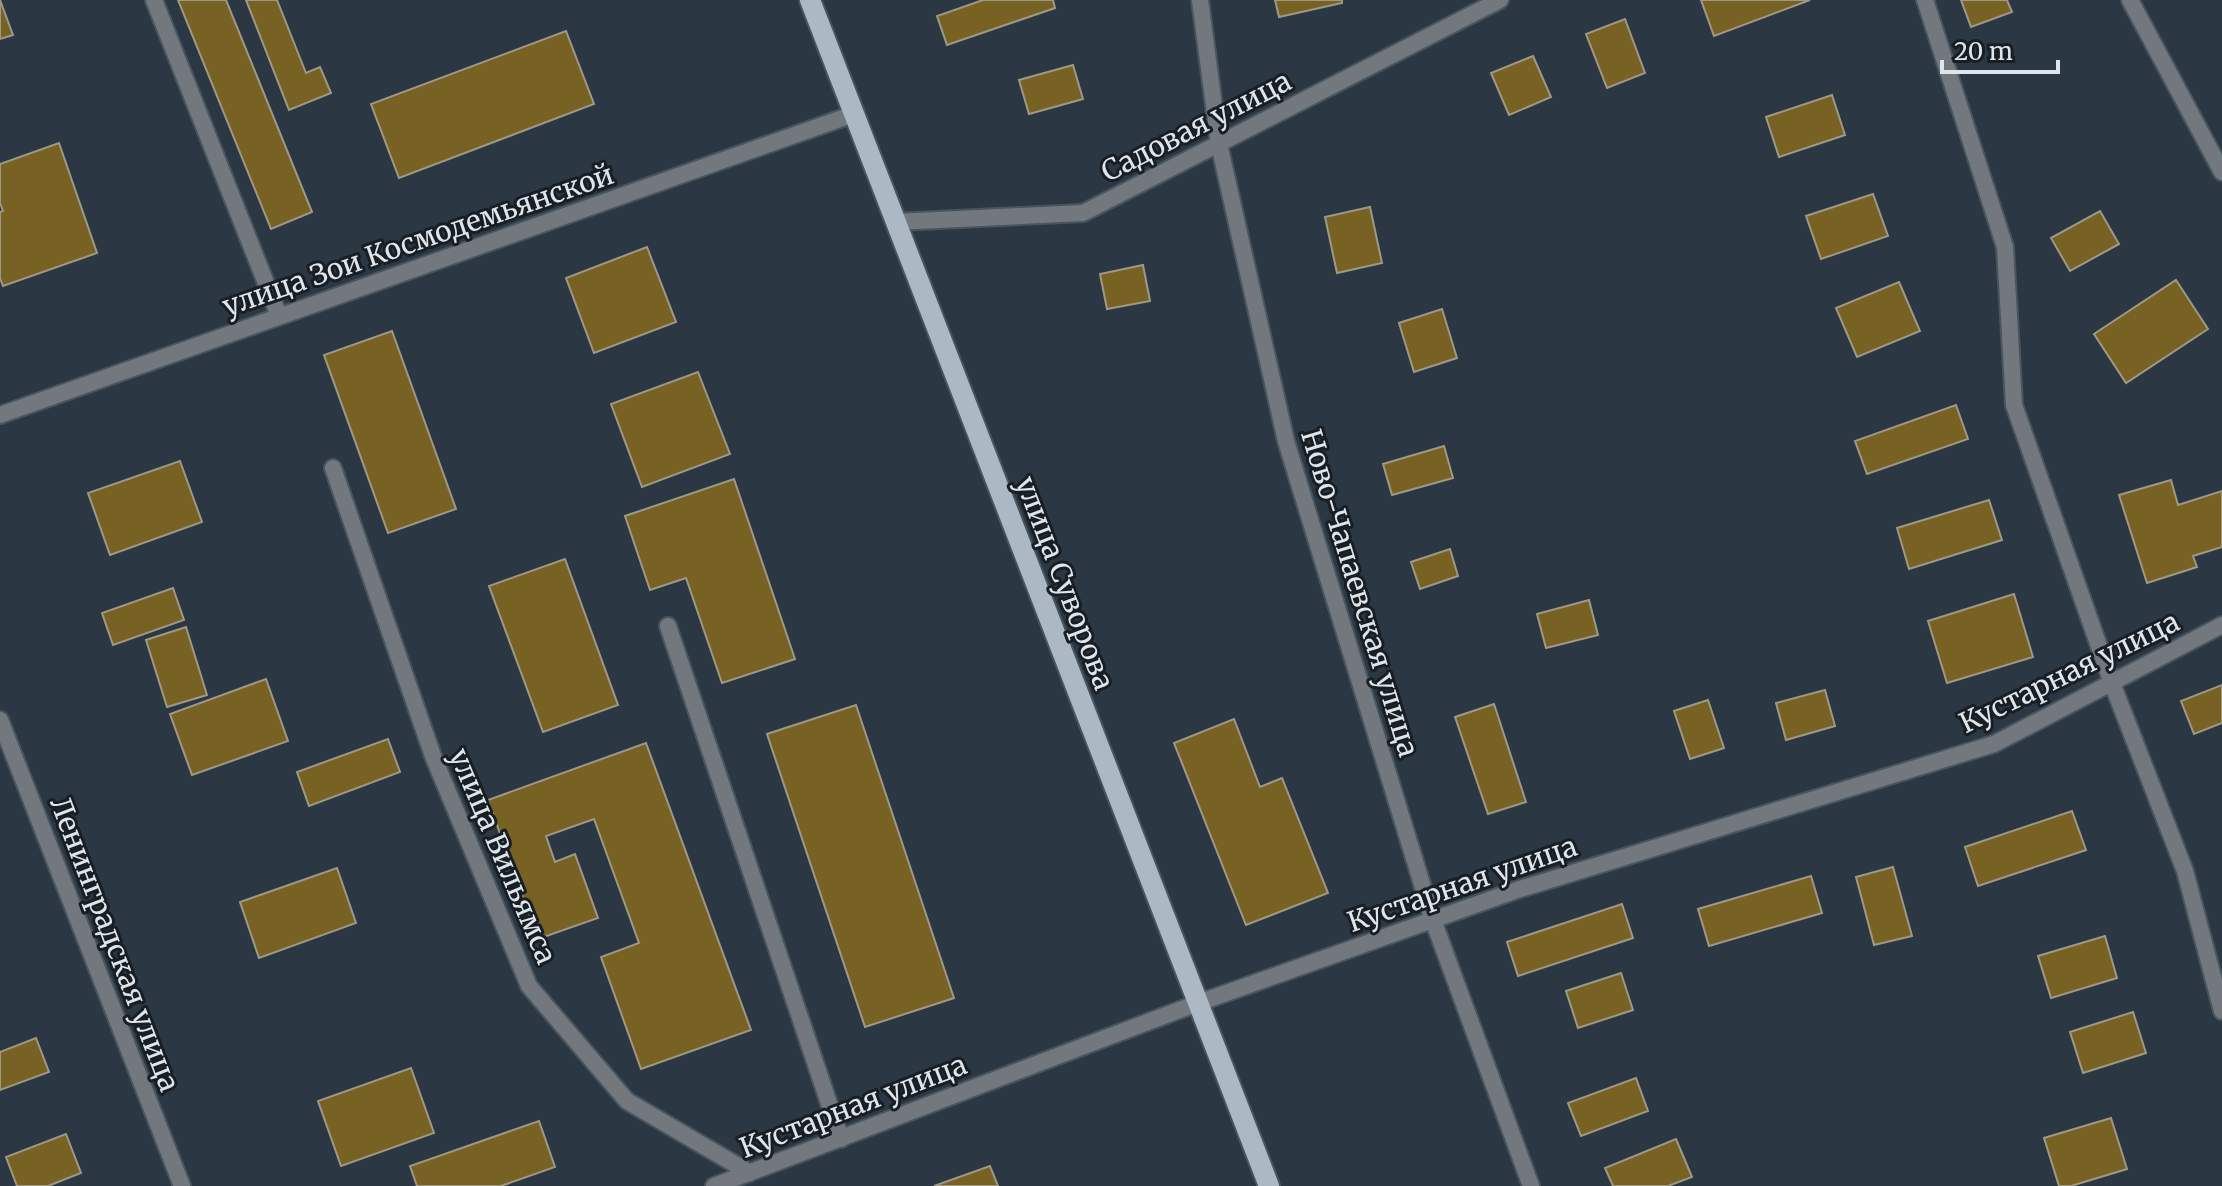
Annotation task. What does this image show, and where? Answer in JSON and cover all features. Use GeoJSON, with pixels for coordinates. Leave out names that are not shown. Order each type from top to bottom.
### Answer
{"type":"FeatureCollection","features":[{"type":"Feature","properties":{"kind":"main road","name":"улица Суворова"},"geometry":{"type":"LineString","coordinates":[[810,0],[1269,1186]]}},
{"type":"Feature","properties":{"kind":"street"},"geometry":{"type":"LineString","coordinates":[[154,0],[279,316]]}},
{"type":"Feature","properties":{"kind":"street","name":"Ново-Чапаевская улица"},"geometry":{"type":"LineString","coordinates":[[1200,0],[1219,144],[1286,441],[1433,920],[1531,1186]]}},
{"type":"Feature","properties":{"kind":"street","name":"Садовая улица"},"geometry":{"type":"LineString","coordinates":[[896,222],[1083,213],[1500,0]]}},
{"type":"Feature","properties":{"kind":"street"},"geometry":{"type":"LineString","coordinates":[[1925,0],[2005,247],[2014,405],[2112,683],[2185,871],[2222,1011]]}},
{"type":"Feature","properties":{"kind":"street"},"geometry":{"type":"LineString","coordinates":[[2130,0],[2222,172]]}},
{"type":"Feature","properties":{"kind":"street","name":"улица Зои Космодемьянской"},"geometry":{"type":"LineString","coordinates":[[0,415],[854,114]]}},
{"type":"Feature","properties":{"kind":"street","name":"улица Вильямса"},"geometry":{"type":"LineString","coordinates":[[333,468],[433,756],[529,986],[627,1101],[750,1173]]}},
{"type":"Feature","properties":{"kind":"street","name":"Кустарная улица"},"geometry":{"type":"LineString","coordinates":[[714,1186],[1198,1003],[1433,920],[1535,885],[1994,744],[2222,625]]}},
{"type":"Feature","properties":{"kind":"street"},"geometry":{"type":"LineString","coordinates":[[668,626],[841,1139]]}},
{"type":"Feature","properties":{"kind":"street","name":"Ленинградская улица"},"geometry":{"type":"LineString","coordinates":[[0,720],[182,1186]]}},
{"type":"Feature","properties":{"kind":"building"},"geometry":{"type":"Polygon","coordinates":[[[0,0],[13,35],[0,39],[0,0]]]}},
{"type":"Feature","properties":{"kind":"building"},"geometry":{"type":"Polygon","coordinates":[[[178,0],[226,0],[312,212],[271,229],[178,0]]]}},
{"type":"Feature","properties":{"kind":"building"},"geometry":{"type":"Polygon","coordinates":[[[246,0],[277,0],[306,73],[320,67],[331,93],[289,110],[246,0]]]}},
{"type":"Feature","properties":{"kind":"building"},"geometry":{"type":"Polygon","coordinates":[[[983,0],[1053,0],[1055,8],[947,45],[937,16],[983,0]]]}},
{"type":"Feature","properties":{"kind":"building"},"geometry":{"type":"Polygon","coordinates":[[[1275,0],[1342,0],[1342,3],[1279,17],[1275,0]]]}},
{"type":"Feature","properties":{"kind":"building"},"geometry":{"type":"Polygon","coordinates":[[[1701,0],[1810,0],[1714,36],[1701,0]]]}},
{"type":"Feature","properties":{"kind":"building"},"geometry":{"type":"Polygon","coordinates":[[[1961,0],[2007,0],[2012,12],[1971,27],[1961,0]]]}},
{"type":"Feature","properties":{"kind":"building"},"geometry":{"type":"Polygon","coordinates":[[[1625,19],[1645,73],[1607,88],[1586,34],[1625,19]]]}},
{"type":"Feature","properties":{"kind":"building"},"geometry":{"type":"Polygon","coordinates":[[[566,31],[594,104],[399,178],[371,104],[566,31]]]}},
{"type":"Feature","properties":{"kind":"building"},"geometry":{"type":"Polygon","coordinates":[[[1533,56],[1551,97],[1509,115],[1491,73],[1533,56]]]}},
{"type":"Feature","properties":{"kind":"building"},"geometry":{"type":"Polygon","coordinates":[[[1073,65],[1083,99],[1029,114],[1019,80],[1073,65]]]}},
{"type":"Feature","properties":{"kind":"building"},"geometry":{"type":"Polygon","coordinates":[[[1832,95],[1845,135],[1779,157],[1766,117],[1832,95]]]}},
{"type":"Feature","properties":{"kind":"building"},"geometry":{"type":"Polygon","coordinates":[[[59,143],[97,253],[3,286],[0,278],[0,212],[3,211],[0,203],[0,164],[59,143]]]}},
{"type":"Feature","properties":{"kind":"building"},"geometry":{"type":"Polygon","coordinates":[[[1873,194],[1888,236],[1821,259],[1806,216],[1873,194]]]}},
{"type":"Feature","properties":{"kind":"building"},"geometry":{"type":"Polygon","coordinates":[[[1370,207],[1382,263],[1337,273],[1325,217],[1370,207]]]}},
{"type":"Feature","properties":{"kind":"building"},"geometry":{"type":"Polygon","coordinates":[[[2100,211],[2119,244],[2070,271],[2051,238],[2100,211]]]}},
{"type":"Feature","properties":{"kind":"building"},"geometry":{"type":"Polygon","coordinates":[[[647,247],[676,322],[594,353],[566,278],[647,247]]]}},
{"type":"Feature","properties":{"kind":"building"},"geometry":{"type":"Polygon","coordinates":[[[1143,265],[1150,301],[1107,309],[1100,274],[1143,265]]]}},
{"type":"Feature","properties":{"kind":"building"},"geometry":{"type":"Polygon","coordinates":[[[2176,280],[2208,329],[2126,383],[2094,334],[2176,280]]]}},
{"type":"Feature","properties":{"kind":"building"},"geometry":{"type":"Polygon","coordinates":[[[1899,282],[1920,331],[1857,357],[1836,308],[1899,282]]]}},
{"type":"Feature","properties":{"kind":"building"},"geometry":{"type":"Polygon","coordinates":[[[1442,309],[1457,358],[1414,372],[1399,323],[1442,309]]]}},
{"type":"Feature","properties":{"kind":"building"},"geometry":{"type":"Polygon","coordinates":[[[392,331],[456,509],[388,533],[324,355],[392,331]]]}},
{"type":"Feature","properties":{"kind":"building"},"geometry":{"type":"Polygon","coordinates":[[[698,372],[730,454],[642,487],[611,404],[698,372]]]}},
{"type":"Feature","properties":{"kind":"building"},"geometry":{"type":"Polygon","coordinates":[[[1956,405],[1968,439],[1867,474],[1855,441],[1956,405]]]}},
{"type":"Feature","properties":{"kind":"building"},"geometry":{"type":"Polygon","coordinates":[[[1444,446],[1453,478],[1392,495],[1383,464],[1444,446]]]}},
{"type":"Feature","properties":{"kind":"building"},"geometry":{"type":"Polygon","coordinates":[[[180,461],[202,522],[110,555],[88,493],[180,461]]]}},
{"type":"Feature","properties":{"kind":"building"},"geometry":{"type":"Polygon","coordinates":[[[734,479],[795,659],[722,683],[686,578],[650,590],[625,516],[734,479]]]}},
{"type":"Feature","properties":{"kind":"building"},"geometry":{"type":"Polygon","coordinates":[[[2171,480],[2178,505],[2222,491],[2222,547],[2193,556],[2197,567],[2147,583],[2119,495],[2171,480]]]}},
{"type":"Feature","properties":{"kind":"building"},"geometry":{"type":"Polygon","coordinates":[[[1989,500],[2002,540],[1909,569],[1897,528],[1989,500]]]}},
{"type":"Feature","properties":{"kind":"building"},"geometry":{"type":"Polygon","coordinates":[[[1450,549],[1458,576],[1420,589],[1411,562],[1450,549]]]}},
{"type":"Feature","properties":{"kind":"building"},"geometry":{"type":"Polygon","coordinates":[[[565,559],[618,705],[543,732],[489,586],[565,559]]]}},
{"type":"Feature","properties":{"kind":"building"},"geometry":{"type":"Polygon","coordinates":[[[173,588],[184,620],[113,645],[102,613],[173,588]]]}},
{"type":"Feature","properties":{"kind":"building"},"geometry":{"type":"Polygon","coordinates":[[[2014,594],[2033,657],[1947,683],[1928,621],[2014,594]]]}},
{"type":"Feature","properties":{"kind":"building"},"geometry":{"type":"Polygon","coordinates":[[[1589,600],[1598,635],[1546,648],[1537,614],[1589,600]]]}},
{"type":"Feature","properties":{"kind":"building"},"geometry":{"type":"Polygon","coordinates":[[[186,627],[207,695],[167,707],[146,640],[186,627]]]}},
{"type":"Feature","properties":{"kind":"building"},"geometry":{"type":"Polygon","coordinates":[[[266,679],[288,741],[192,775],[170,714],[266,679]]]}},
{"type":"Feature","properties":{"kind":"building"},"geometry":{"type":"Polygon","coordinates":[[[2222,685],[2222,723],[2194,734],[2181,701],[2222,685]]]}},
{"type":"Feature","properties":{"kind":"building"},"geometry":{"type":"Polygon","coordinates":[[[1825,690],[1835,726],[1786,740],[1776,703],[1825,690]]]}},
{"type":"Feature","properties":{"kind":"building"},"geometry":{"type":"Polygon","coordinates":[[[1708,700],[1724,748],[1690,759],[1674,711],[1708,700]]]}},
{"type":"Feature","properties":{"kind":"building"},"geometry":{"type":"Polygon","coordinates":[[[1494,704],[1526,802],[1488,814],[1455,717],[1494,704]]]}},
{"type":"Feature","properties":{"kind":"building"},"geometry":{"type":"Polygon","coordinates":[[[856,705],[954,998],[865,1027],[767,734],[856,705]]]}},
{"type":"Feature","properties":{"kind":"building"},"geometry":{"type":"Polygon","coordinates":[[[1234,719],[1260,787],[1282,778],[1328,893],[1246,925],[1174,743],[1234,719]]]}},
{"type":"Feature","properties":{"kind":"building"},"geometry":{"type":"Polygon","coordinates":[[[388,739],[400,772],[309,806],[297,772],[388,739]]]}},
{"type":"Feature","properties":{"kind":"building"},"geometry":{"type":"Polygon","coordinates":[[[646,743],[751,1030],[641,1069],[601,957],[639,943],[594,819],[546,836],[555,862],[575,854],[598,918],[538,939],[488,800],[646,743]]]}},
{"type":"Feature","properties":{"kind":"building"},"geometry":{"type":"Polygon","coordinates":[[[2072,811],[2086,850],[1978,886],[1965,847],[2072,811]]]}},
{"type":"Feature","properties":{"kind":"building"},"geometry":{"type":"Polygon","coordinates":[[[1893,867],[1912,936],[1874,945],[1856,877],[1893,867]]]}},
{"type":"Feature","properties":{"kind":"building"},"geometry":{"type":"Polygon","coordinates":[[[337,868],[356,923],[259,958],[240,902],[337,868]]]}},
{"type":"Feature","properties":{"kind":"building"},"geometry":{"type":"Polygon","coordinates":[[[1811,876],[1822,913],[1709,946],[1698,909],[1811,876]]]}},
{"type":"Feature","properties":{"kind":"building"},"geometry":{"type":"Polygon","coordinates":[[[1622,904],[1633,938],[1518,976],[1507,942],[1622,904]]]}},
{"type":"Feature","properties":{"kind":"building"},"geometry":{"type":"Polygon","coordinates":[[[2105,936],[2117,978],[2051,998],[2038,956],[2105,936]]]}},
{"type":"Feature","properties":{"kind":"building"},"geometry":{"type":"Polygon","coordinates":[[[1621,973],[1633,1010],[1578,1028],[1566,991],[1621,973]]]}},
{"type":"Feature","properties":{"kind":"building"},"geometry":{"type":"Polygon","coordinates":[[[2133,1012],[2146,1053],[2083,1073],[2070,1032],[2133,1012]]]}},
{"type":"Feature","properties":{"kind":"building"},"geometry":{"type":"Polygon","coordinates":[[[36,1038],[49,1072],[0,1090],[0,1052],[36,1038]]]}},
{"type":"Feature","properties":{"kind":"building"},"geometry":{"type":"Polygon","coordinates":[[[411,1068],[434,1133],[341,1166],[318,1101],[411,1068]]]}},
{"type":"Feature","properties":{"kind":"building"},"geometry":{"type":"Polygon","coordinates":[[[1636,1078],[1648,1111],[1581,1136],[1568,1103],[1636,1078]]]}},
{"type":"Feature","properties":{"kind":"building"},"geometry":{"type":"Polygon","coordinates":[[[2111,1118],[2127,1169],[2071,1186],[2059,1186],[2044,1138],[2111,1118]]]}},
{"type":"Feature","properties":{"kind":"building"},"geometry":{"type":"Polygon","coordinates":[[[539,1121],[555,1167],[501,1186],[417,1186],[410,1166],[539,1121]]]}},
{"type":"Feature","properties":{"kind":"building"},"geometry":{"type":"Polygon","coordinates":[[[66,1134],[81,1173],[48,1186],[17,1186],[6,1157],[66,1134]]]}},
{"type":"Feature","properties":{"kind":"building"},"geometry":{"type":"Polygon","coordinates":[[[1676,1139],[1692,1177],[1668,1186],[1613,1186],[1605,1168],[1676,1139]]]}},
{"type":"Feature","properties":{"kind":"building"},"geometry":{"type":"Polygon","coordinates":[[[990,1166],[998,1186],[934,1186],[990,1166]]]}}]}
